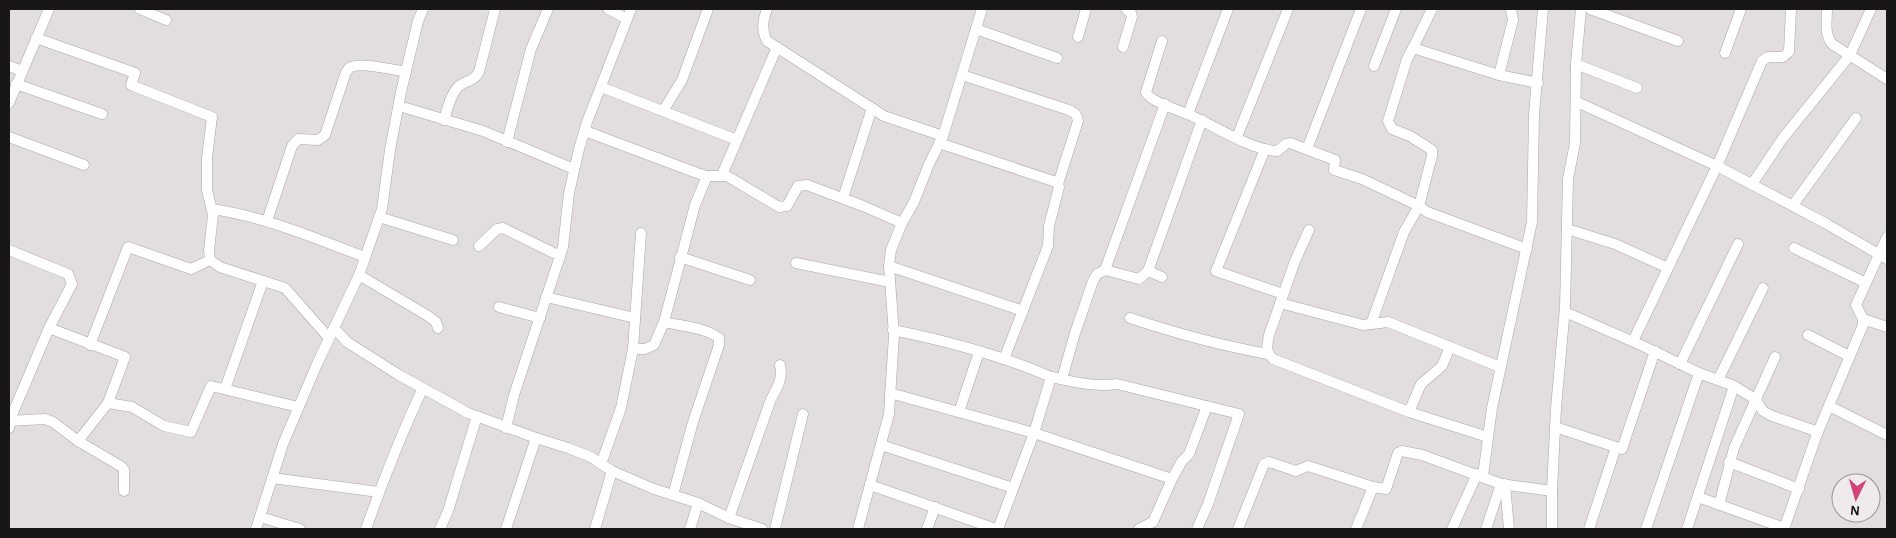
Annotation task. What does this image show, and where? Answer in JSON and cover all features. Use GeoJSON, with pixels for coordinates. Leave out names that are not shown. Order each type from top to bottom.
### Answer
{"type":"FeatureCollection","features":[{"type":"Feature","properties":{"kind":"street"},"geometry":{"type":"LineString","coordinates":[[9,103],[50,9]]}},
{"type":"Feature","properties":{"kind":"street"},"geometry":{"type":"LineString","coordinates":[[140,9],[166,20]]}},
{"type":"Feature","properties":{"kind":"street"},"geometry":{"type":"LineString","coordinates":[[256,529],[283,444],[358,275],[382,209],[390,150],[406,72],[423,9]]}},
{"type":"Feature","properties":{"kind":"street"},"geometry":{"type":"LineString","coordinates":[[444,120],[453,94],[459,86],[474,80],[479,72],[495,9]]}},
{"type":"Feature","properties":{"kind":"street"},"geometry":{"type":"LineString","coordinates":[[507,142],[531,49],[548,9]]}},
{"type":"Feature","properties":{"kind":"street"},"geometry":{"type":"LineString","coordinates":[[506,428],[514,395],[565,238],[569,194],[585,131],[629,14],[608,9]]}},
{"type":"Feature","properties":{"kind":"street"},"geometry":{"type":"LineString","coordinates":[[664,111],[682,80],[708,9]]}},
{"type":"Feature","properties":{"kind":"street"},"geometry":{"type":"LineString","coordinates":[[766,9],[763,33],[767,41],[884,116],[1058,184]]}},
{"type":"Feature","properties":{"kind":"street"},"geometry":{"type":"LineString","coordinates":[[858,529],[889,414],[893,330],[889,266],[891,250],[941,139],[982,9]]}},
{"type":"Feature","properties":{"kind":"street"},"geometry":{"type":"LineString","coordinates":[[1078,37],[1086,9]]}},
{"type":"Feature","properties":{"kind":"street"},"geometry":{"type":"LineString","coordinates":[[1123,47],[1132,17],[1131,13],[1126,9]]}},
{"type":"Feature","properties":{"kind":"street"},"geometry":{"type":"LineString","coordinates":[[1188,114],[1228,9]]}},
{"type":"Feature","properties":{"kind":"street"},"geometry":{"type":"LineString","coordinates":[[1237,137],[1288,9]]}},
{"type":"Feature","properties":{"kind":"street"},"geometry":{"type":"LineString","coordinates":[[1308,149],[1361,9]]}},
{"type":"Feature","properties":{"kind":"street"},"geometry":{"type":"LineString","coordinates":[[1374,66],[1396,9]]}},
{"type":"Feature","properties":{"kind":"street"},"geometry":{"type":"LineString","coordinates":[[1371,324],[1404,232],[1419,206],[1432,156],[1432,150],[1410,136],[1392,129],[1388,121],[1408,59],[1432,9]]}},
{"type":"Feature","properties":{"kind":"street"},"geometry":{"type":"LineString","coordinates":[[1499,75],[1513,20],[1511,9]]}},
{"type":"Feature","properties":{"kind":"street"},"geometry":{"type":"LineString","coordinates":[[1452,529],[1480,475],[1500,367],[1532,222],[1534,114],[1543,9]]}},
{"type":"Feature","properties":{"kind":"street"},"geometry":{"type":"LineString","coordinates":[[1552,529],[1555,427],[1565,312],[1568,179],[1575,143],[1576,64],[1581,9]]}},
{"type":"Feature","properties":{"kind":"street"},"geometry":{"type":"LineString","coordinates":[[1590,9],[1678,41]]}},
{"type":"Feature","properties":{"kind":"street"},"geometry":{"type":"LineString","coordinates":[[1726,53],[1741,9]]}},
{"type":"Feature","properties":{"kind":"street"},"geometry":{"type":"LineString","coordinates":[[1633,341],[1717,166],[1762,61],[1768,57],[1783,57],[1789,52],[1790,9]]}},
{"type":"Feature","properties":{"kind":"street"},"geometry":{"type":"LineString","coordinates":[[1827,9],[1826,32],[1832,44],[1887,80]]}},
{"type":"Feature","properties":{"kind":"street"},"geometry":{"type":"LineString","coordinates":[[1752,184],[1783,138],[1850,55],[1871,9]]}},
{"type":"Feature","properties":{"kind":"street"},"geometry":{"type":"LineString","coordinates":[[976,29],[1058,58]]}},
{"type":"Feature","properties":{"kind":"street"},"geometry":{"type":"LineString","coordinates":[[36,38],[135,72],[131,85],[212,117],[207,158],[207,190],[212,209],[208,250],[210,260],[220,267],[285,288],[329,338]]}},
{"type":"Feature","properties":{"kind":"street"},"geometry":{"type":"LineString","coordinates":[[1162,41],[1146,92],[1151,99],[1265,149],[1277,151],[1290,143],[1308,149],[1335,160],[1334,170],[1362,179],[1419,206],[1427,212],[1526,249]]}},
{"type":"Feature","properties":{"kind":"street"},"geometry":{"type":"LineString","coordinates":[[722,175],[776,47]]}},
{"type":"Feature","properties":{"kind":"street"},"geometry":{"type":"LineString","coordinates":[[1413,48],[1499,75],[1538,83]]}},
{"type":"Feature","properties":{"kind":"street"},"geometry":{"type":"LineString","coordinates":[[1576,64],[1637,88]]}},
{"type":"Feature","properties":{"kind":"street"},"geometry":{"type":"LineString","coordinates":[[9,66],[22,71]]}},
{"type":"Feature","properties":{"kind":"street"},"geometry":{"type":"LineString","coordinates":[[267,221],[292,146],[298,139],[318,140],[325,135],[349,68],[366,66],[406,72]]}},
{"type":"Feature","properties":{"kind":"street"},"geometry":{"type":"LineString","coordinates":[[962,75],[1075,112],[1078,116],[1058,184],[1059,187],[1049,226],[1048,246],[1004,359]]}},
{"type":"Feature","properties":{"kind":"street"},"geometry":{"type":"LineString","coordinates":[[16,84],[102,114]]}},
{"type":"Feature","properties":{"kind":"street"},"geometry":{"type":"LineString","coordinates":[[601,87],[737,140]]}},
{"type":"Feature","properties":{"kind":"street"},"geometry":{"type":"LineString","coordinates":[[1577,102],[1717,166],[1793,205],[1883,257]]}},
{"type":"Feature","properties":{"kind":"street"},"geometry":{"type":"LineString","coordinates":[[1062,379],[1074,333],[1093,281],[1097,274],[1104,270],[1165,104]]}},
{"type":"Feature","properties":{"kind":"street"},"geometry":{"type":"LineString","coordinates":[[406,108],[483,132],[574,169]]}},
{"type":"Feature","properties":{"kind":"street"},"geometry":{"type":"LineString","coordinates":[[843,198],[872,108]]}},
{"type":"Feature","properties":{"kind":"street"},"geometry":{"type":"LineString","coordinates":[[1793,205],[1856,118]]}},
{"type":"Feature","properties":{"kind":"street"},"geometry":{"type":"LineString","coordinates":[[1104,270],[1139,279],[1148,271],[1202,120]]}},
{"type":"Feature","properties":{"kind":"street"},"geometry":{"type":"LineString","coordinates":[[585,131],[707,176],[722,175],[737,181],[780,207],[787,206],[798,186],[801,185],[816,188],[843,198],[902,223]]}},
{"type":"Feature","properties":{"kind":"street"},"geometry":{"type":"LineString","coordinates":[[9,137],[84,164]]}},
{"type":"Feature","properties":{"kind":"street"},"geometry":{"type":"LineString","coordinates":[[1265,149],[1216,271],[1325,316],[1363,325],[1388,322],[1500,367]]}},
{"type":"Feature","properties":{"kind":"street"},"geometry":{"type":"LineString","coordinates":[[633,349],[645,349],[654,345],[664,322],[680,257],[696,204],[707,176]]}},
{"type":"Feature","properties":{"kind":"street"},"geometry":{"type":"LineString","coordinates":[[212,209],[267,221],[365,257]]}},
{"type":"Feature","properties":{"kind":"street"},"geometry":{"type":"LineString","coordinates":[[379,217],[452,240]]}},
{"type":"Feature","properties":{"kind":"street"},"geometry":{"type":"LineString","coordinates":[[479,246],[497,229],[503,228],[560,256]]}},
{"type":"Feature","properties":{"kind":"street"},"geometry":{"type":"LineString","coordinates":[[1567,229],[1615,244],[1668,268]]}},
{"type":"Feature","properties":{"kind":"street"},"geometry":{"type":"LineString","coordinates":[[1309,230],[1269,335],[1266,346],[1268,354],[1273,359],[1409,412],[1488,437]]}},
{"type":"Feature","properties":{"kind":"street"},"geometry":{"type":"LineString","coordinates":[[601,464],[621,408],[633,349],[641,233]]}},
{"type":"Feature","properties":{"kind":"street"},"geometry":{"type":"LineString","coordinates":[[1698,497],[1784,529],[1817,434],[1862,325],[1863,319],[1856,305],[1866,283],[1883,257],[1887,237]]}},
{"type":"Feature","properties":{"kind":"street"},"geometry":{"type":"LineString","coordinates":[[1680,364],[1738,244]]}},
{"type":"Feature","properties":{"kind":"street"},"geometry":{"type":"LineString","coordinates":[[90,345],[128,246],[191,270],[210,260]]}},
{"type":"Feature","properties":{"kind":"street"},"geometry":{"type":"LineString","coordinates":[[1794,248],[1866,283]]}},
{"type":"Feature","properties":{"kind":"street"},"geometry":{"type":"LineString","coordinates":[[9,250],[68,274],[72,284],[49,328],[9,423],[45,419],[59,425],[78,441],[122,467],[124,470],[124,491]]}},
{"type":"Feature","properties":{"kind":"street"},"geometry":{"type":"LineString","coordinates":[[680,257],[750,280]]}},
{"type":"Feature","properties":{"kind":"street"},"geometry":{"type":"LineString","coordinates":[[796,263],[890,282]]}},
{"type":"Feature","properties":{"kind":"street"},"geometry":{"type":"LineString","coordinates":[[889,266],[1022,312]]}},
{"type":"Feature","properties":{"kind":"street"},"geometry":{"type":"LineString","coordinates":[[1148,271],[1162,278]]}},
{"type":"Feature","properties":{"kind":"street"},"geometry":{"type":"LineString","coordinates":[[358,275],[428,316],[436,322],[438,328]]}},
{"type":"Feature","properties":{"kind":"street"},"geometry":{"type":"LineString","coordinates":[[225,389],[263,281]]}},
{"type":"Feature","properties":{"kind":"street"},"geometry":{"type":"LineString","coordinates":[[1718,380],[1763,288]]}},
{"type":"Feature","properties":{"kind":"street"},"geometry":{"type":"LineString","coordinates":[[546,297],[635,318]]}},
{"type":"Feature","properties":{"kind":"street"},"geometry":{"type":"LineString","coordinates":[[499,307],[540,318]]}},
{"type":"Feature","properties":{"kind":"street"},"geometry":{"type":"LineString","coordinates":[[1565,312],[1633,341],[1699,374],[1734,386],[1755,399],[1763,411],[1813,430],[1817,434]]}},
{"type":"Feature","properties":{"kind":"street"},"geometry":{"type":"LineString","coordinates":[[1130,318],[1188,337],[1223,346],[1268,354]]}},
{"type":"Feature","properties":{"kind":"street"},"geometry":{"type":"LineString","coordinates":[[1863,319],[1887,327]]}},
{"type":"Feature","properties":{"kind":"street"},"geometry":{"type":"LineString","coordinates":[[664,322],[704,330],[719,338],[719,345],[673,495]]}},
{"type":"Feature","properties":{"kind":"street"},"geometry":{"type":"LineString","coordinates":[[49,328],[125,357],[108,403],[78,441]]}},
{"type":"Feature","properties":{"kind":"street"},"geometry":{"type":"LineString","coordinates":[[334,328],[347,342],[423,388],[477,416],[591,457],[612,471],[654,489],[698,503],[729,518],[762,529]]}},
{"type":"Feature","properties":{"kind":"street"},"geometry":{"type":"LineString","coordinates":[[893,330],[924,336],[1004,359],[1051,377],[1100,386],[1117,384],[1240,414],[1208,504],[1197,529]]}},
{"type":"Feature","properties":{"kind":"street"},"geometry":{"type":"LineString","coordinates":[[1808,335],[1849,356]]}},
{"type":"Feature","properties":{"kind":"street"},"geometry":{"type":"LineString","coordinates":[[1409,412],[1420,384],[1442,366],[1450,347]]}},
{"type":"Feature","properties":{"kind":"street"},"geometry":{"type":"LineString","coordinates":[[959,412],[980,352]]}},
{"type":"Feature","properties":{"kind":"street"},"geometry":{"type":"LineString","coordinates":[[1555,427],[1622,449],[1655,352]]}},
{"type":"Feature","properties":{"kind":"street"},"geometry":{"type":"LineString","coordinates":[[1719,505],[1729,462],[1775,357]]}},
{"type":"Feature","properties":{"kind":"street"},"geometry":{"type":"LineString","coordinates":[[729,518],[772,399],[780,382],[782,373],[780,365]]}},
{"type":"Feature","properties":{"kind":"street"},"geometry":{"type":"LineString","coordinates":[[1646,529],[1699,374]]}},
{"type":"Feature","properties":{"kind":"street"},"geometry":{"type":"LineString","coordinates":[[870,485],[997,529],[1034,433],[1051,377]]}},
{"type":"Feature","properties":{"kind":"street"},"geometry":{"type":"LineString","coordinates":[[108,403],[132,407],[164,426],[191,432],[211,386],[298,408]]}},
{"type":"Feature","properties":{"kind":"street"},"geometry":{"type":"LineString","coordinates":[[1688,529],[1734,386]]}},
{"type":"Feature","properties":{"kind":"street"},"geometry":{"type":"LineString","coordinates":[[366,529],[407,421],[423,388]]}},
{"type":"Feature","properties":{"kind":"street"},"geometry":{"type":"LineString","coordinates":[[890,393],[1034,433],[1172,479]]}},
{"type":"Feature","properties":{"kind":"street"},"geometry":{"type":"LineString","coordinates":[[1139,529],[1152,522],[1172,479],[1182,461],[1189,454],[1207,406]]}},
{"type":"Feature","properties":{"kind":"street"},"geometry":{"type":"LineString","coordinates":[[1829,406],[1887,435]]}},
{"type":"Feature","properties":{"kind":"street"},"geometry":{"type":"LineString","coordinates":[[775,529],[803,414]]}},
{"type":"Feature","properties":{"kind":"street"},"geometry":{"type":"LineString","coordinates":[[440,529],[448,511],[477,416]]}},
{"type":"Feature","properties":{"kind":"street"},"geometry":{"type":"LineString","coordinates":[[506,529],[536,438]]}},
{"type":"Feature","properties":{"kind":"street"},"geometry":{"type":"LineString","coordinates":[[880,445],[1013,488]]}},
{"type":"Feature","properties":{"kind":"street"},"geometry":{"type":"LineString","coordinates":[[1589,529],[1616,447]]}},
{"type":"Feature","properties":{"kind":"street"},"geometry":{"type":"LineString","coordinates":[[1238,529],[1264,464],[1269,462],[1296,471],[1308,466],[1373,487],[1386,489],[1398,453],[1402,451],[1507,484],[1552,491]]}},
{"type":"Feature","properties":{"kind":"street"},"geometry":{"type":"LineString","coordinates":[[1729,462],[1799,489]]}},
{"type":"Feature","properties":{"kind":"street"},"geometry":{"type":"LineString","coordinates":[[595,529],[612,471]]}},
{"type":"Feature","properties":{"kind":"street"},"geometry":{"type":"LineString","coordinates":[[272,478],[379,492]]}},
{"type":"Feature","properties":{"kind":"street"},"geometry":{"type":"LineString","coordinates":[[1486,529],[1507,484]]}},
{"type":"Feature","properties":{"kind":"street"},"geometry":{"type":"LineString","coordinates":[[1507,484],[1509,529]]}},
{"type":"Feature","properties":{"kind":"street"},"geometry":{"type":"LineString","coordinates":[[1356,529],[1373,487]]}},
{"type":"Feature","properties":{"kind":"street"},"geometry":{"type":"LineString","coordinates":[[690,529],[698,503]]}},
{"type":"Feature","properties":{"kind":"street"},"geometry":{"type":"LineString","coordinates":[[928,529],[935,507]]}},
{"type":"Feature","properties":{"kind":"street"},"geometry":{"type":"LineString","coordinates":[[260,517],[300,529]]}}]}
